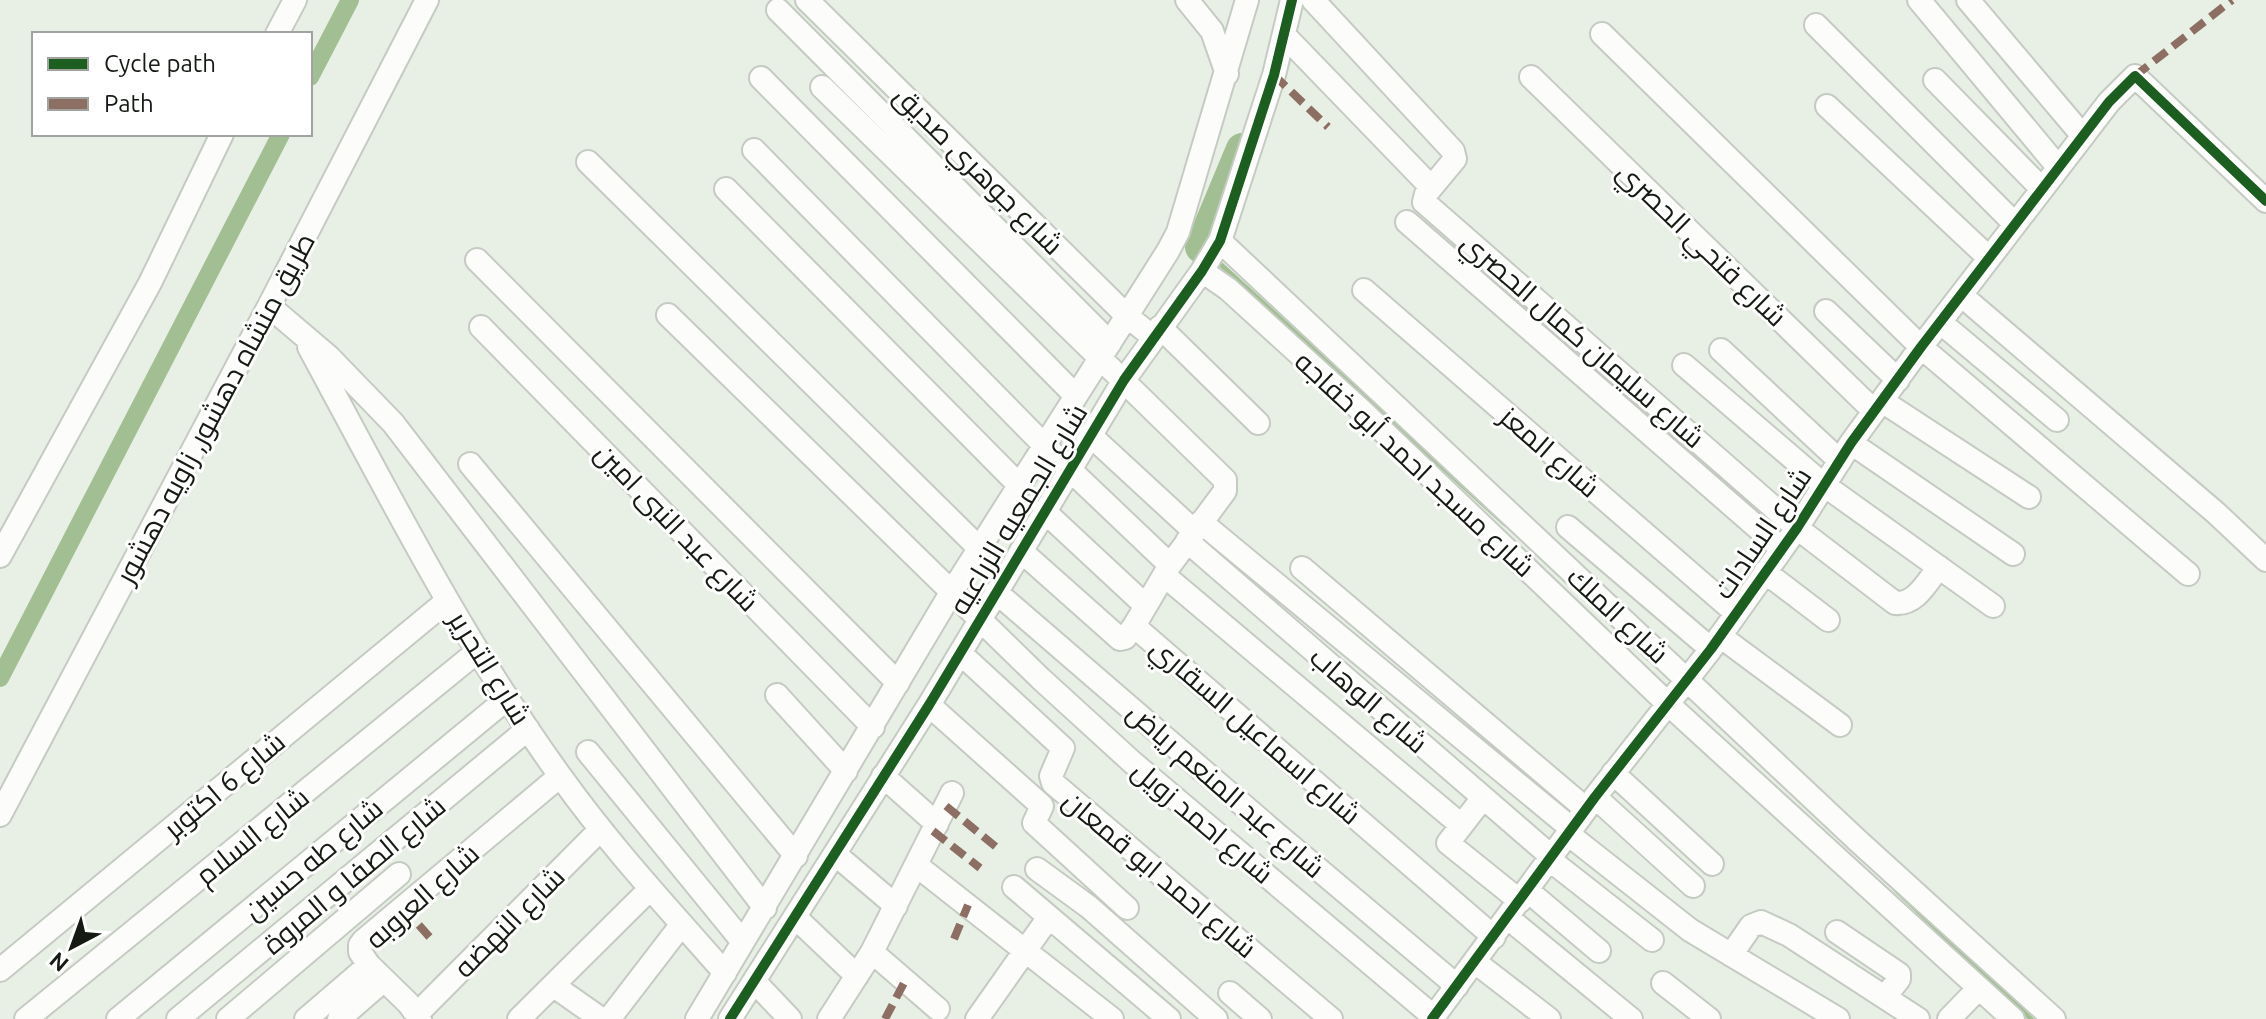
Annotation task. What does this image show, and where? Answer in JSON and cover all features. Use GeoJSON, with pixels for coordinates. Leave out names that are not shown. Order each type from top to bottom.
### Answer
{"type":"FeatureCollection","features":[{"type":"Feature","properties":{"kind":"street"},"geometry":{"type":"LineString","coordinates":[[278,32],[295,0]]}},
{"type":"Feature","properties":{"kind":"street","name":"طريق منشاه دهشور, زاويه دهشور"},"geometry":{"type":"LineString","coordinates":[[0,815],[427,0]]}},
{"type":"Feature","properties":{"kind":"street","name":"شارع جوهري صديق"},"geometry":{"type":"LineString","coordinates":[[807,0],[1127,316],[1156,332],[1258,423]]}},
{"type":"Feature","properties":{"kind":"street"},"geometry":{"type":"LineString","coordinates":[[1187,0],[1212,31],[1227,74]]}},
{"type":"Feature","properties":{"kind":"street","name":"شارع الجمعيه الزراعيه"},"geometry":{"type":"LineString","coordinates":[[697,1019],[951,593],[1159,268],[1178,232],[1247,0]]}},
{"type":"Feature","properties":{"kind":"street","name":"شارع الجمعيه الزراعيه"},"geometry":{"type":"LineString","coordinates":[[730,1019],[929,705],[1124,380],[1220,241],[1274,75],[1292,0]]}},
{"type":"Feature","properties":{"kind":"street"},"geometry":{"type":"LineString","coordinates":[[1284,35],[1431,187],[1456,156],[1313,0]]}},
{"type":"Feature","properties":{"kind":"street"},"geometry":{"type":"LineString","coordinates":[[1919,0],[2058,167]]}},
{"type":"Feature","properties":{"kind":"street"},"geometry":{"type":"LineString","coordinates":[[1968,0],[2083,136]]}},
{"type":"Feature","properties":{"kind":"street"},"geometry":{"type":"LineString","coordinates":[[778,10],[1105,350],[1124,380],[1225,480],[1225,491],[1194,531],[1134,626]]}},
{"type":"Feature","properties":{"kind":"street"},"geometry":{"type":"LineString","coordinates":[[1816,25],[2014,223]]}},
{"type":"Feature","properties":{"kind":"street"},"geometry":{"type":"LineString","coordinates":[[1602,34],[1921,347],[2188,574]]}},
{"type":"Feature","properties":{"kind":"street","name":"شارع السادات"},"geometry":{"type":"LineString","coordinates":[[1436,1017],[1613,773],[1716,643],[1797,528],[1845,452],[1921,347],[2041,188],[2109,102],[2135,76],[2266,201]]}},
{"type":"Feature","properties":{"kind":"street","name":"شارع فتحي الحصري"},"geometry":{"type":"LineString","coordinates":[[1531,77],[1878,406],[2029,497]]}},
{"type":"Feature","properties":{"kind":"street"},"geometry":{"type":"LineString","coordinates":[[761,78],[1076,396]]}},
{"type":"Feature","properties":{"kind":"street"},"geometry":{"type":"LineString","coordinates":[[1935,80],[2041,188]]}},
{"type":"Feature","properties":{"kind":"street"},"geometry":{"type":"LineString","coordinates":[[822,87],[1105,350]]}},
{"type":"Feature","properties":{"kind":"street"},"geometry":{"type":"LineString","coordinates":[[1827,106],[1989,258]]}},
{"type":"Feature","properties":{"kind":"street"},"geometry":{"type":"LineString","coordinates":[[0,556],[150,283],[221,136]]}},
{"type":"Feature","properties":{"kind":"street"},"geometry":{"type":"LineString","coordinates":[[754,150],[1168,570],[1461,825]]}},
{"type":"Feature","properties":{"kind":"street"},"geometry":{"type":"LineString","coordinates":[[588,162],[980,549]]}},
{"type":"Feature","properties":{"kind":"street","name":"شارع سليمان كمال الحصري"},"geometry":{"type":"LineString","coordinates":[[1431,187],[1424,202],[1797,528]]}},
{"type":"Feature","properties":{"kind":"street"},"geometry":{"type":"LineString","coordinates":[[726,189],[1020,486]]}},
{"type":"Feature","properties":{"kind":"street"},"geometry":{"type":"LineString","coordinates":[[1407,222],[1782,549]]}},
{"type":"Feature","properties":{"kind":"street","name":"شارع الملك"},"geometry":{"type":"LineString","coordinates":[[1220,241],[1678,691],[1857,840],[2054,1019]]}},
{"type":"Feature","properties":{"kind":"street"},"geometry":{"type":"LineString","coordinates":[[477,260],[898,683]]}},
{"type":"Feature","properties":{"kind":"street","name":"شارع مسجد احمد أبو خفاجه"},"geometry":{"type":"LineString","coordinates":[[1159,268],[1228,289],[1678,691],[2013,1019]]}},
{"type":"Feature","properties":{"kind":"street","name":"شارع المعز"},"geometry":{"type":"LineString","coordinates":[[1364,290],[1736,613]]}},
{"type":"Feature","properties":{"kind":"street"},"geometry":{"type":"LineString","coordinates":[[1961,295],[2216,513],[2266,560]]}},
{"type":"Feature","properties":{"kind":"street"},"geometry":{"type":"LineString","coordinates":[[269,306],[356,383],[393,423],[765,908]]}},
{"type":"Feature","properties":{"kind":"street"},"geometry":{"type":"LineString","coordinates":[[1826,311],[1898,380]]}},
{"type":"Feature","properties":{"kind":"street","name":"شارع احمد زويل"},"geometry":{"type":"LineString","coordinates":[[668,315],[1041,679],[1132,762],[1436,1017]]}},
{"type":"Feature","properties":{"kind":"street"},"geometry":{"type":"LineString","coordinates":[[1940,322],[2057,420]]}},
{"type":"Feature","properties":{"kind":"street","name":"شارع عبد النبى امين"},"geometry":{"type":"LineString","coordinates":[[481,327],[873,727]]}},
{"type":"Feature","properties":{"kind":"street","name":"شارع التحرير"},"geometry":{"type":"LineString","coordinates":[[301,332],[447,601],[528,729],[600,830],[725,973]]}},
{"type":"Feature","properties":{"kind":"street"},"geometry":{"type":"LineString","coordinates":[[1721,350],[1845,452],[2013,554]]}},
{"type":"Feature","properties":{"kind":"street"},"geometry":{"type":"LineString","coordinates":[[1684,365],[1824,485],[1993,606]]}},
{"type":"Feature","properties":{"kind":"street"},"geometry":{"type":"LineString","coordinates":[[1090,435],[1194,531],[1570,831],[1669,915],[1838,1019]]}},
{"type":"Feature","properties":{"kind":"street"},"geometry":{"type":"LineString","coordinates":[[470,464],[796,856]]}},
{"type":"Feature","properties":{"kind":"street"},"geometry":{"type":"LineString","coordinates":[[1044,511],[1145,605]]}},
{"type":"Feature","properties":{"kind":"street"},"geometry":{"type":"LineString","coordinates":[[1568,527],[1716,643],[1840,725]]}},
{"type":"Feature","properties":{"kind":"street"},"geometry":{"type":"LineString","coordinates":[[1797,528],[1895,603],[1904,604],[1913,600],[1939,567]]}},
{"type":"Feature","properties":{"kind":"street","name":"شارع الوهاب"},"geometry":{"type":"LineString","coordinates":[[1194,531],[1482,799],[1652,940]]}},
{"type":"Feature","properties":{"kind":"street","name":"شارع اسماعيل السقاري"},"geometry":{"type":"LineString","coordinates":[[1021,551],[1120,639],[1125,638],[1134,626],[1494,937]]}},
{"type":"Feature","properties":{"kind":"street"},"geometry":{"type":"LineString","coordinates":[[1302,568],[1693,886]]}},
{"type":"Feature","properties":{"kind":"street"},"geometry":{"type":"LineString","coordinates":[[1765,572],[1828,620]]}},
{"type":"Feature","properties":{"kind":"street","name":"شارع عبد المنعم رياض"},"geometry":{"type":"LineString","coordinates":[[996,592],[1457,986]]}},
{"type":"Feature","properties":{"kind":"street","name":"شارع 6 اكتوبر"},"geometry":{"type":"LineString","coordinates":[[0,970],[447,601]]}},
{"type":"Feature","properties":{"kind":"street","name":"شارع السلام"},"geometry":{"type":"LineString","coordinates":[[26,1019],[478,651]]}},
{"type":"Feature","properties":{"kind":"street","name":"شارع احمد ابو قمعان"},"geometry":{"type":"LineString","coordinates":[[960,653],[1063,748],[1051,776],[1053,783],[1331,1019]]}},
{"type":"Feature","properties":{"kind":"street"},"geometry":{"type":"LineString","coordinates":[[777,695],[846,771]]}},
{"type":"Feature","properties":{"kind":"street","name":"شارع طه حسين"},"geometry":{"type":"LineString","coordinates":[[118,1019],[508,698]]}},
{"type":"Feature","properties":{"kind":"street"},"geometry":{"type":"LineString","coordinates":[[929,705],[1042,806],[1034,823],[1127,908]]}},
{"type":"Feature","properties":{"kind":"street","name":"شارع الصفا و المروة"},"geometry":{"type":"LineString","coordinates":[[178,1019],[528,729]]}},
{"type":"Feature","properties":{"kind":"street"},"geometry":{"type":"LineString","coordinates":[[588,752],[743,942]]}},
{"type":"Feature","properties":{"kind":"street"},"geometry":{"type":"LineString","coordinates":[[1613,773],[1712,864]]}},
{"type":"Feature","properties":{"kind":"street","name":"شارع العروبه"},"geometry":{"type":"LineString","coordinates":[[306,1019],[377,973],[360,948],[363,941],[560,776]]}},
{"type":"Feature","properties":{"kind":"street"},"geometry":{"type":"LineString","coordinates":[[883,776],[937,824]]}},
{"type":"Feature","properties":{"kind":"street"},"geometry":{"type":"LineString","coordinates":[[829,1019],[872,952],[952,793]]}},
{"type":"Feature","properties":{"kind":"street"},"geometry":{"type":"LineString","coordinates":[[1482,799],[1448,843],[1518,903],[1631,1019]]}},
{"type":"Feature","properties":{"kind":"street","name":"شارع النهضه"},"geometry":{"type":"LineString","coordinates":[[418,1016],[600,830]]}},
{"type":"Feature","properties":{"kind":"street"},"geometry":{"type":"LineString","coordinates":[[835,854],[896,906]]}},
{"type":"Feature","properties":{"kind":"street"},"geometry":{"type":"LineString","coordinates":[[916,865],[1112,1019]]}},
{"type":"Feature","properties":{"kind":"street"},"geometry":{"type":"LineString","coordinates":[[1037,869],[1089,907],[1216,1019]]}},
{"type":"Feature","properties":{"kind":"street"},"geometry":{"type":"LineString","coordinates":[[228,1019],[399,874]]}},
{"type":"Feature","properties":{"kind":"street"},"geometry":{"type":"LineString","coordinates":[[1014,887],[1169,1019]]}},
{"type":"Feature","properties":{"kind":"street"},"geometry":{"type":"LineString","coordinates":[[519,1019],[650,889]]}},
{"type":"Feature","properties":{"kind":"street"},"geometry":{"type":"LineString","coordinates":[[1518,903],[1599,951]]}},
{"type":"Feature","properties":{"kind":"street"},"geometry":{"type":"LineString","coordinates":[[795,917],[857,976]]}},
{"type":"Feature","properties":{"kind":"street"},"geometry":{"type":"LineString","coordinates":[[981,1017],[1049,917]]}},
{"type":"Feature","properties":{"kind":"street"},"geometry":{"type":"LineString","coordinates":[[1731,955],[1751,926],[1761,922],[1789,935],[1918,1019]]}},
{"type":"Feature","properties":{"kind":"street"},"geometry":{"type":"LineString","coordinates":[[609,1019],[682,924]]}},
{"type":"Feature","properties":{"kind":"street"},"geometry":{"type":"LineString","coordinates":[[1837,932],[1899,974],[1899,979],[1885,997]]}},
{"type":"Feature","properties":{"kind":"street"},"geometry":{"type":"LineString","coordinates":[[872,952],[938,1009]]}},
{"type":"Feature","properties":{"kind":"street"},"geometry":{"type":"LineString","coordinates":[[1475,962],[1549,1019]]}},
{"type":"Feature","properties":{"kind":"street"},"geometry":{"type":"LineString","coordinates":[[339,1019],[377,973],[418,1016]]}},
{"type":"Feature","properties":{"kind":"street"},"geometry":{"type":"LineString","coordinates":[[754,981],[790,1019]]}},
{"type":"Feature","properties":{"kind":"street"},"geometry":{"type":"LineString","coordinates":[[1663,983],[1709,1019]]}},
{"type":"Feature","properties":{"kind":"street"},"geometry":{"type":"LineString","coordinates":[[554,986],[601,1019]]}},
{"type":"Feature","properties":{"kind":"street"},"geometry":{"type":"LineString","coordinates":[[1949,1019],[1979,988]]}},
{"type":"Feature","properties":{"kind":"street"},"geometry":{"type":"LineString","coordinates":[[1230,993],[1260,1019]]}},
{"type":"Feature","properties":{"kind":"waterway"},"geometry":{"type":"LineString","coordinates":[[312,73],[350,0]]}},
{"type":"Feature","properties":{"kind":"waterway"},"geometry":{"type":"LineString","coordinates":[[0,678],[280,136]]}},
{"type":"Feature","properties":{"kind":"waterway"},"geometry":{"type":"LineString","coordinates":[[1201,247],[1242,149]]}},
{"type":"Feature","properties":{"kind":"waterway"},"geometry":{"type":"LineString","coordinates":[[1217,261],[1505,524]]}},
{"type":"Feature","properties":{"kind":"waterway"},"geometry":{"type":"LineString","coordinates":[[1895,889],[2031,1019]]}},
{"type":"Feature","properties":{"kind":"marked path"},"geometry":{"type":"LineString","coordinates":[[2135,76],[2232,0]]}},
{"type":"Feature","properties":{"kind":"marked path"},"geometry":{"type":"LineString","coordinates":[[1274,75],[1328,127]]}},
{"type":"Feature","properties":{"kind":"marked path"},"geometry":{"type":"LineString","coordinates":[[946,806],[1001,851]]}},
{"type":"Feature","properties":{"kind":"marked path"},"geometry":{"type":"LineString","coordinates":[[933,831],[980,868]]}},
{"type":"Feature","properties":{"kind":"marked path"},"geometry":{"type":"LineString","coordinates":[[954,939],[968,905]]}},
{"type":"Feature","properties":{"kind":"marked path"},"geometry":{"type":"LineString","coordinates":[[403,907],[433,941]]}},
{"type":"Feature","properties":{"kind":"marked path"},"geometry":{"type":"LineString","coordinates":[[885,1019],[905,981]]}},
{"type":"Feature","properties":{"kind":"cycle path"},"geometry":{"type":"LineString","coordinates":[[730,1019],[929,705],[1124,380],[1220,241],[1274,75],[1292,0]]}},
{"type":"Feature","properties":{"kind":"cycle path"},"geometry":{"type":"LineString","coordinates":[[1432,1019],[1595,797],[1711,649],[1797,528],[1851,443],[1921,347],[2109,102],[2135,76],[2266,201]]}}]}
